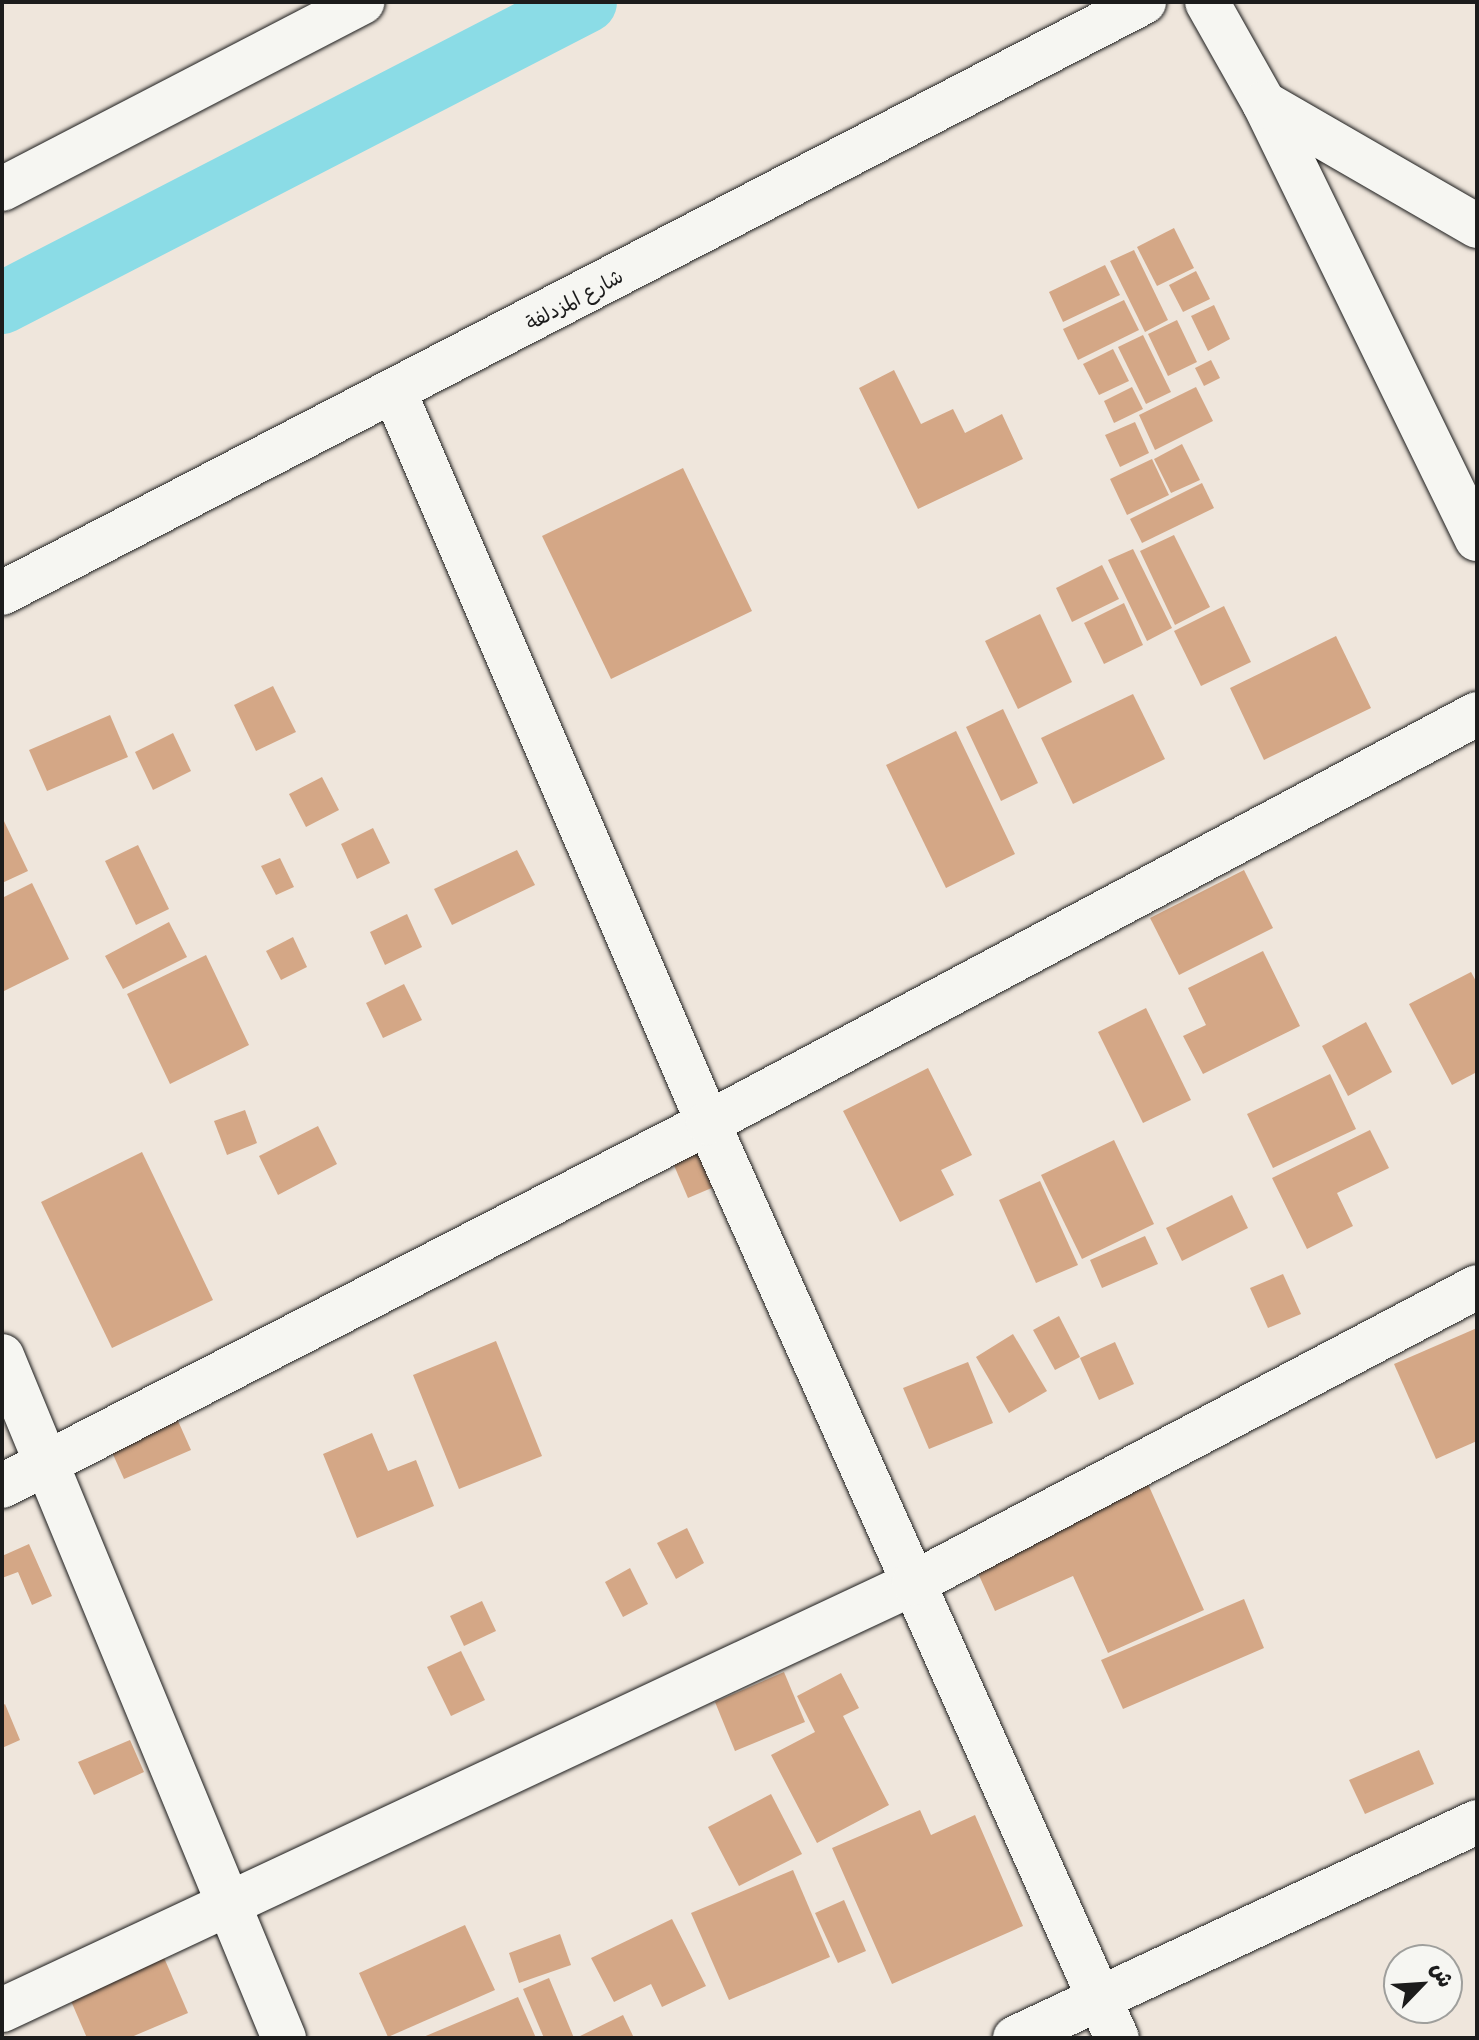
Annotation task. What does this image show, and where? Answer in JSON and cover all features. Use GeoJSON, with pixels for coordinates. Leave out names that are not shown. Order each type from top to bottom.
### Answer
{"type":"FeatureCollection","features":[{"type":"Feature","properties":{"kind":"street"},"geometry":{"type":"LineString","coordinates":[[2,189],[362,2]]}},
{"type":"Feature","properties":{"kind":"street","name":"شارع المزدلفة"},"geometry":{"type":"LineString","coordinates":[[2,593],[395,393],[1144,2]]}},
{"type":"Feature","properties":{"kind":"street"},"geometry":{"type":"LineString","coordinates":[[1207,2],[1264,103],[1477,539]]}},
{"type":"Feature","properties":{"kind":"street"},"geometry":{"type":"LineString","coordinates":[[1264,103],[1477,226]]}},
{"type":"Feature","properties":{"kind":"street"},"geometry":{"type":"LineString","coordinates":[[395,393],[708,1123],[1117,2038]]}},
{"type":"Feature","properties":{"kind":"street"},"geometry":{"type":"LineString","coordinates":[[2,1486],[708,1123],[1477,714]]}},
{"type":"Feature","properties":{"kind":"street"},"geometry":{"type":"LineString","coordinates":[[2,2010],[914,1583],[1477,1287]]}},
{"type":"Feature","properties":{"kind":"street"},"geometry":{"type":"LineString","coordinates":[[2,1356],[49,1463],[284,2038]]}},
{"type":"Feature","properties":{"kind":"street"},"geometry":{"type":"LineString","coordinates":[[1015,2038],[1477,1822]]}},
{"type":"Feature","properties":{"kind":"building"},"geometry":{"type":"Polygon","coordinates":[[[1174,228],[1194,268],[1157,286],[1137,247],[1174,228]]]}},
{"type":"Feature","properties":{"kind":"building"},"geometry":{"type":"Polygon","coordinates":[[[1134,250],[1168,320],[1145,332],[1110,261],[1134,250]]]}},
{"type":"Feature","properties":{"kind":"building"},"geometry":{"type":"Polygon","coordinates":[[[1105,265],[1120,295],[1063,322],[1049,292],[1105,265]]]}},
{"type":"Feature","properties":{"kind":"building"},"geometry":{"type":"Polygon","coordinates":[[[1196,271],[1210,299],[1183,312],[1169,285],[1196,271]]]}},
{"type":"Feature","properties":{"kind":"building"},"geometry":{"type":"Polygon","coordinates":[[[1124,300],[1139,330],[1078,360],[1063,329],[1124,300]]]}},
{"type":"Feature","properties":{"kind":"building"},"geometry":{"type":"Polygon","coordinates":[[[1214,305],[1230,339],[1208,351],[1191,316],[1214,305]]]}},
{"type":"Feature","properties":{"kind":"building"},"geometry":{"type":"Polygon","coordinates":[[[1177,320],[1197,362],[1168,376],[1148,334],[1177,320]]]}},
{"type":"Feature","properties":{"kind":"building"},"geometry":{"type":"Polygon","coordinates":[[[1143,335],[1171,392],[1146,404],[1118,347],[1143,335]]]}},
{"type":"Feature","properties":{"kind":"building"},"geometry":{"type":"Polygon","coordinates":[[[1113,349],[1129,381],[1099,395],[1083,364],[1113,349]]]}},
{"type":"Feature","properties":{"kind":"building"},"geometry":{"type":"Polygon","coordinates":[[[1211,360],[1220,378],[1204,386],[1195,368],[1211,360]]]}},
{"type":"Feature","properties":{"kind":"building"},"geometry":{"type":"Polygon","coordinates":[[[894,370],[921,424],[953,409],[965,433],[1002,414],[1023,459],[918,509],[859,388],[894,370]]]}},
{"type":"Feature","properties":{"kind":"building"},"geometry":{"type":"Polygon","coordinates":[[[1132,387],[1143,409],[1114,423],[1104,401],[1132,387]]]}},
{"type":"Feature","properties":{"kind":"building"},"geometry":{"type":"Polygon","coordinates":[[[1196,387],[1213,421],[1155,450],[1139,415],[1196,387]]]}},
{"type":"Feature","properties":{"kind":"building"},"geometry":{"type":"Polygon","coordinates":[[[1135,422],[1149,453],[1120,467],[1105,435],[1135,422]]]}},
{"type":"Feature","properties":{"kind":"building"},"geometry":{"type":"Polygon","coordinates":[[[1182,444],[1200,480],[1171,493],[1154,459],[1182,444]]]}},
{"type":"Feature","properties":{"kind":"building"},"geometry":{"type":"Polygon","coordinates":[[[1152,459],[1169,495],[1127,515],[1110,479],[1152,459]]]}},
{"type":"Feature","properties":{"kind":"building"},"geometry":{"type":"Polygon","coordinates":[[[683,468],[752,611],[611,679],[542,536],[683,468]]]}},
{"type":"Feature","properties":{"kind":"building"},"geometry":{"type":"Polygon","coordinates":[[[1202,483],[1214,508],[1142,543],[1130,519],[1202,483]]]}},
{"type":"Feature","properties":{"kind":"building"},"geometry":{"type":"Polygon","coordinates":[[[1174,535],[1210,607],[1175,625],[1140,551],[1174,535]]]}},
{"type":"Feature","properties":{"kind":"building"},"geometry":{"type":"Polygon","coordinates":[[[1133,549],[1172,628],[1147,641],[1108,560],[1133,549]]]}},
{"type":"Feature","properties":{"kind":"building"},"geometry":{"type":"Polygon","coordinates":[[[1102,565],[1119,599],[1072,622],[1056,588],[1102,565]]]}},
{"type":"Feature","properties":{"kind":"building"},"geometry":{"type":"Polygon","coordinates":[[[1124,603],[1143,645],[1104,664],[1084,623],[1124,603]]]}},
{"type":"Feature","properties":{"kind":"building"},"geometry":{"type":"Polygon","coordinates":[[[1224,606],[1251,662],[1201,686],[1174,631],[1224,606]]]}},
{"type":"Feature","properties":{"kind":"building"},"geometry":{"type":"Polygon","coordinates":[[[1040,614],[1072,682],[1018,709],[985,641],[1040,614]]]}},
{"type":"Feature","properties":{"kind":"building"},"geometry":{"type":"Polygon","coordinates":[[[1336,636],[1371,708],[1264,760],[1230,688],[1336,636]]]}},
{"type":"Feature","properties":{"kind":"building"},"geometry":{"type":"Polygon","coordinates":[[[273,686],[296,732],[256,751],[234,705],[273,686]]]}},
{"type":"Feature","properties":{"kind":"building"},"geometry":{"type":"Polygon","coordinates":[[[1133,694],[1165,759],[1073,804],[1041,738],[1133,694]]]}},
{"type":"Feature","properties":{"kind":"building"},"geometry":{"type":"Polygon","coordinates":[[[1003,709],[1038,783],[1001,801],[966,727],[1003,709]]]}},
{"type":"Feature","properties":{"kind":"building"},"geometry":{"type":"Polygon","coordinates":[[[110,715],[128,757],[47,791],[29,750],[110,715]]]}},
{"type":"Feature","properties":{"kind":"building"},"geometry":{"type":"Polygon","coordinates":[[[956,731],[1015,854],[946,888],[886,765],[956,731]]]}},
{"type":"Feature","properties":{"kind":"building"},"geometry":{"type":"Polygon","coordinates":[[[173,733],[191,771],[153,790],[135,752],[173,733]]]}},
{"type":"Feature","properties":{"kind":"building"},"geometry":{"type":"Polygon","coordinates":[[[322,777],[339,810],[306,827],[289,794],[322,777]]]}},
{"type":"Feature","properties":{"kind":"building"},"geometry":{"type":"Polygon","coordinates":[[[2,817],[28,871],[2,883],[2,817]]]}},
{"type":"Feature","properties":{"kind":"building"},"geometry":{"type":"Polygon","coordinates":[[[373,828],[390,863],[357,879],[341,844],[373,828]]]}},
{"type":"Feature","properties":{"kind":"building"},"geometry":{"type":"Polygon","coordinates":[[[138,845],[169,909],[136,925],[105,861],[138,845]]]}},
{"type":"Feature","properties":{"kind":"building"},"geometry":{"type":"Polygon","coordinates":[[[517,850],[535,885],[452,925],[434,889],[517,850]]]}},
{"type":"Feature","properties":{"kind":"building"},"geometry":{"type":"Polygon","coordinates":[[[280,858],[294,887],[276,895],[261,866],[280,858]]]}},
{"type":"Feature","properties":{"kind":"building"},"geometry":{"type":"Polygon","coordinates":[[[1244,870],[1273,928],[1179,975],[1150,918],[1244,870]]]}},
{"type":"Feature","properties":{"kind":"building"},"geometry":{"type":"Polygon","coordinates":[[[32,883],[69,959],[2,992],[2,898],[32,883]]]}},
{"type":"Feature","properties":{"kind":"building"},"geometry":{"type":"Polygon","coordinates":[[[407,914],[422,947],[385,965],[370,932],[407,914]]]}},
{"type":"Feature","properties":{"kind":"building"},"geometry":{"type":"Polygon","coordinates":[[[169,922],[187,957],[123,989],[105,956],[169,922]]]}},
{"type":"Feature","properties":{"kind":"building"},"geometry":{"type":"Polygon","coordinates":[[[293,937],[307,967],[281,980],[266,951],[293,937]]]}},
{"type":"Feature","properties":{"kind":"building"},"geometry":{"type":"Polygon","coordinates":[[[1263,951],[1300,1026],[1203,1074],[1183,1036],[1206,1025],[1188,988],[1263,951]]]}},
{"type":"Feature","properties":{"kind":"building"},"geometry":{"type":"Polygon","coordinates":[[[206,955],[249,1045],[170,1084],[127,994],[206,955]]]}},
{"type":"Feature","properties":{"kind":"building"},"geometry":{"type":"Polygon","coordinates":[[[1471,972],[1477,983],[1477,1072],[1452,1085],[1409,1004],[1471,972]]]}},
{"type":"Feature","properties":{"kind":"building"},"geometry":{"type":"Polygon","coordinates":[[[404,984],[422,1020],[383,1038],[366,1003],[404,984]]]}},
{"type":"Feature","properties":{"kind":"building"},"geometry":{"type":"Polygon","coordinates":[[[1146,1008],[1191,1100],[1143,1123],[1098,1032],[1146,1008]]]}},
{"type":"Feature","properties":{"kind":"building"},"geometry":{"type":"Polygon","coordinates":[[[1366,1022],[1392,1072],[1348,1096],[1322,1046],[1366,1022]]]}},
{"type":"Feature","properties":{"kind":"building"},"geometry":{"type":"Polygon","coordinates":[[[928,1068],[972,1155],[941,1170],[954,1195],[900,1222],[843,1111],[928,1068]]]}},
{"type":"Feature","properties":{"kind":"building"},"geometry":{"type":"Polygon","coordinates":[[[1330,1074],[1356,1129],[1273,1168],[1247,1114],[1330,1074]]]}},
{"type":"Feature","properties":{"kind":"building"},"geometry":{"type":"Polygon","coordinates":[[[245,1110],[257,1143],[227,1155],[214,1121],[245,1110]]]}},
{"type":"Feature","properties":{"kind":"building"},"geometry":{"type":"Polygon","coordinates":[[[318,1126],[337,1164],[278,1195],[259,1156],[318,1126]]]}},
{"type":"Feature","properties":{"kind":"building"},"geometry":{"type":"Polygon","coordinates":[[[1370,1130],[1389,1168],[1337,1193],[1353,1226],[1307,1249],[1272,1178],[1370,1130]]]}},
{"type":"Feature","properties":{"kind":"building"},"geometry":{"type":"Polygon","coordinates":[[[1114,1140],[1154,1224],[1082,1259],[1041,1175],[1114,1140]]]}},
{"type":"Feature","properties":{"kind":"building"},"geometry":{"type":"Polygon","coordinates":[[[705,1148],[721,1184],[688,1198],[673,1163],[705,1148]]]}},
{"type":"Feature","properties":{"kind":"building"},"geometry":{"type":"Polygon","coordinates":[[[142,1152],[213,1300],[112,1348],[41,1202],[142,1152]]]}},
{"type":"Feature","properties":{"kind":"building"},"geometry":{"type":"Polygon","coordinates":[[[1040,1181],[1078,1265],[1036,1283],[999,1200],[1040,1181]]]}},
{"type":"Feature","properties":{"kind":"building"},"geometry":{"type":"Polygon","coordinates":[[[1232,1195],[1248,1228],[1182,1261],[1166,1228],[1232,1195]]]}},
{"type":"Feature","properties":{"kind":"building"},"geometry":{"type":"Polygon","coordinates":[[[1145,1236],[1158,1264],[1102,1288],[1090,1260],[1145,1236]]]}},
{"type":"Feature","properties":{"kind":"building"},"geometry":{"type":"Polygon","coordinates":[[[1283,1274],[1301,1314],[1268,1328],[1250,1288],[1283,1274]]]}},
{"type":"Feature","properties":{"kind":"building"},"geometry":{"type":"Polygon","coordinates":[[[1059,1316],[1080,1357],[1055,1370],[1033,1330],[1059,1316]]]}},
{"type":"Feature","properties":{"kind":"building"},"geometry":{"type":"Polygon","coordinates":[[[1477,1328],[1477,1441],[1436,1459],[1394,1364],[1477,1328]]]}},
{"type":"Feature","properties":{"kind":"building"},"geometry":{"type":"Polygon","coordinates":[[[1013,1334],[1047,1391],[1009,1413],[976,1357],[1013,1334]]]}},
{"type":"Feature","properties":{"kind":"building"},"geometry":{"type":"Polygon","coordinates":[[[496,1341],[542,1456],[459,1489],[413,1375],[496,1341]]]}},
{"type":"Feature","properties":{"kind":"building"},"geometry":{"type":"Polygon","coordinates":[[[1115,1342],[1134,1384],[1099,1400],[1080,1358],[1115,1342]]]}},
{"type":"Feature","properties":{"kind":"building"},"geometry":{"type":"Polygon","coordinates":[[[968,1362],[993,1423],[929,1449],[903,1388],[968,1362]]]}},
{"type":"Feature","properties":{"kind":"building"},"geometry":{"type":"Polygon","coordinates":[[[170,1403],[191,1450],[124,1479],[103,1432],[170,1403]]]}},
{"type":"Feature","properties":{"kind":"building"},"geometry":{"type":"Polygon","coordinates":[[[372,1433],[388,1471],[416,1460],[434,1506],[357,1538],[323,1454],[372,1433]]]}},
{"type":"Feature","properties":{"kind":"building"},"geometry":{"type":"Polygon","coordinates":[[[1148,1484],[1204,1610],[1108,1653],[1073,1576],[995,1611],[973,1562],[1148,1484]]]}},
{"type":"Feature","properties":{"kind":"building"},"geometry":{"type":"Polygon","coordinates":[[[687,1528],[704,1563],[676,1579],[657,1543],[687,1528]]]}},
{"type":"Feature","properties":{"kind":"building"},"geometry":{"type":"Polygon","coordinates":[[[29,1544],[52,1596],[32,1605],[18,1572],[2,1578],[2,1556],[29,1544]]]}},
{"type":"Feature","properties":{"kind":"building"},"geometry":{"type":"Polygon","coordinates":[[[630,1568],[648,1604],[623,1617],[605,1582],[630,1568]]]}},
{"type":"Feature","properties":{"kind":"building"},"geometry":{"type":"Polygon","coordinates":[[[1244,1599],[1264,1648],[1123,1709],[1101,1660],[1244,1599]]]}},
{"type":"Feature","properties":{"kind":"building"},"geometry":{"type":"Polygon","coordinates":[[[482,1601],[496,1631],[464,1646],[450,1616],[482,1601]]]}},
{"type":"Feature","properties":{"kind":"building"},"geometry":{"type":"Polygon","coordinates":[[[461,1651],[485,1700],[451,1716],[427,1667],[461,1651]]]}},
{"type":"Feature","properties":{"kind":"building"},"geometry":{"type":"Polygon","coordinates":[[[784,1672],[805,1722],[735,1751],[715,1702],[784,1672]]]}},
{"type":"Feature","properties":{"kind":"building"},"geometry":{"type":"Polygon","coordinates":[[[841,1673],[859,1708],[843,1716],[889,1805],[817,1843],[771,1755],[815,1732],[797,1696],[841,1673]]]}},
{"type":"Feature","properties":{"kind":"building"},"geometry":{"type":"Polygon","coordinates":[[[5,1704],[20,1740],[2,1748],[2,1706],[5,1704]]]}},
{"type":"Feature","properties":{"kind":"building"},"geometry":{"type":"Polygon","coordinates":[[[130,1740],[144,1772],[94,1795],[78,1762],[130,1740]]]}},
{"type":"Feature","properties":{"kind":"building"},"geometry":{"type":"Polygon","coordinates":[[[1419,1750],[1434,1784],[1365,1814],[1349,1780],[1419,1750]]]}},
{"type":"Feature","properties":{"kind":"building"},"geometry":{"type":"Polygon","coordinates":[[[771,1794],[802,1854],[739,1886],[708,1827],[771,1794]]]}},
{"type":"Feature","properties":{"kind":"building"},"geometry":{"type":"Polygon","coordinates":[[[920,1810],[931,1835],[975,1815],[1023,1926],[892,1984],[832,1848],[920,1810]]]}},
{"type":"Feature","properties":{"kind":"building"},"geometry":{"type":"Polygon","coordinates":[[[793,1870],[830,1957],[729,2000],[691,1913],[793,1870]]]}},
{"type":"Feature","properties":{"kind":"building"},"geometry":{"type":"Polygon","coordinates":[[[844,1900],[866,1951],[838,1963],[815,1913],[844,1900]]]}},
{"type":"Feature","properties":{"kind":"building"},"geometry":{"type":"Polygon","coordinates":[[[672,1919],[706,1986],[662,2007],[651,1984],[614,2002],[591,1958],[672,1919]]]}},
{"type":"Feature","properties":{"kind":"building"},"geometry":{"type":"Polygon","coordinates":[[[465,1925],[495,1990],[388,2037],[359,1973],[465,1925]]]}},
{"type":"Feature","properties":{"kind":"building"},"geometry":{"type":"Polygon","coordinates":[[[560,1934],[571,1965],[519,1983],[509,1953],[560,1934]]]}},
{"type":"Feature","properties":{"kind":"building"},"geometry":{"type":"Polygon","coordinates":[[[162,1953],[188,2013],[129,2038],[87,2038],[68,1994],[162,1953]]]}},
{"type":"Feature","properties":{"kind":"building"},"geometry":{"type":"Polygon","coordinates":[[[549,1978],[574,2038],[544,2038],[523,1989],[549,1978]]]}},
{"type":"Feature","properties":{"kind":"building"},"geometry":{"type":"Polygon","coordinates":[[[518,1997],[536,2038],[421,2038],[518,1997]]]}},
{"type":"Feature","properties":{"kind":"building"},"geometry":{"type":"Polygon","coordinates":[[[623,2015],[634,2038],[576,2038],[623,2015]]]}},
{"type":"Feature","properties":{"kind":"waterway"},"geometry":{"type":"LineString","coordinates":[[2,303],[586,2]]}}]}
